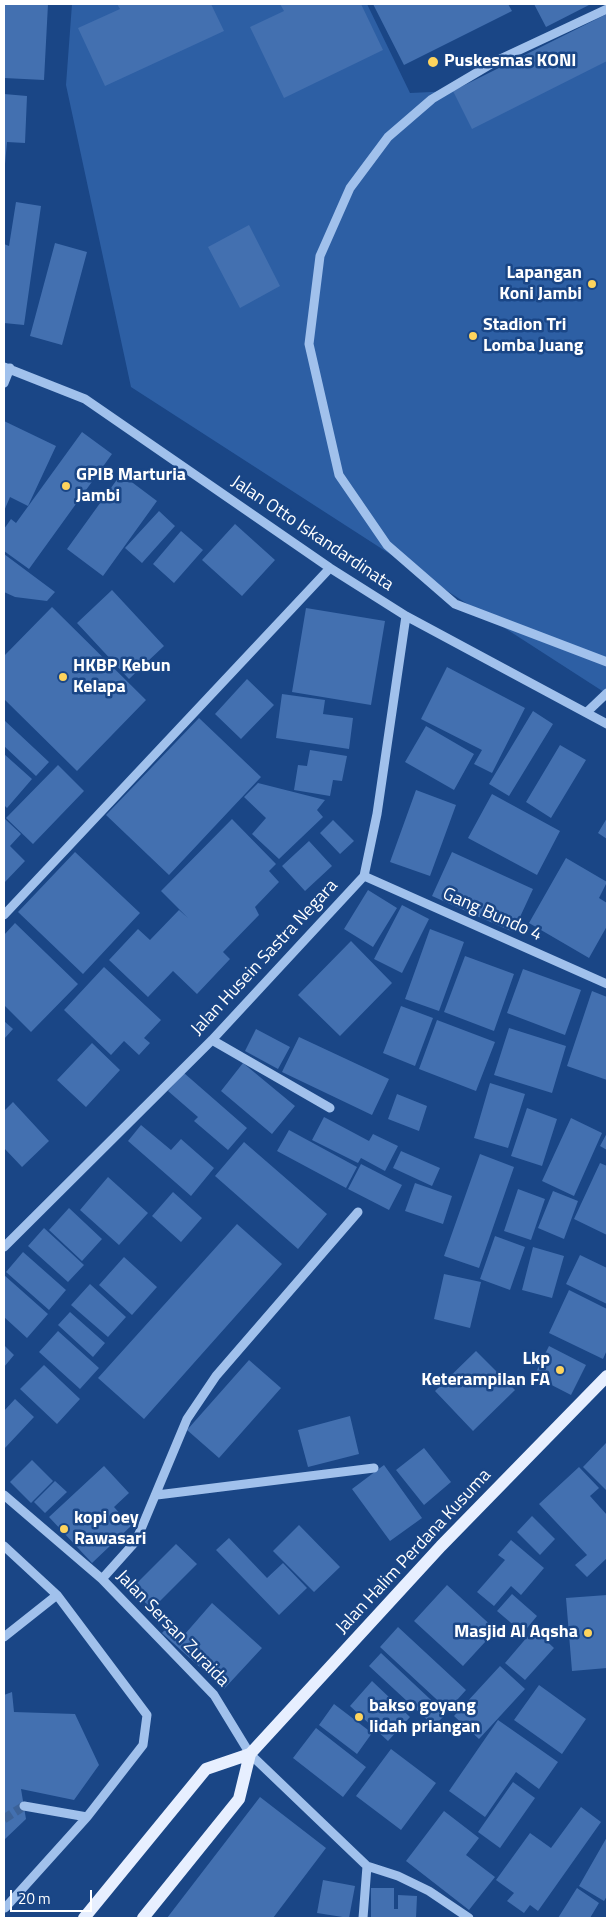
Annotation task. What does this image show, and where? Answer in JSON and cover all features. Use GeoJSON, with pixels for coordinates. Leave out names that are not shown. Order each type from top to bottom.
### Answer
{"type":"FeatureCollection","features":[{"type":"Feature","properties":{"kind":"main road","name":"Jalan Halim Perdana Kusuma"},"geometry":{"type":"LineString","coordinates":[[84,1918],[206,1769],[250,1754],[441,1546],[606,1379]]}},
{"type":"Feature","properties":{"kind":"main road","name":"Jalan Halim Perdana Kusuma"},"geometry":{"type":"LineString","coordinates":[[143,1918],[239,1799],[250,1754]]}},
{"type":"Feature","properties":{"kind":"street"},"geometry":{"type":"LineString","coordinates":[[607,9],[498,60],[432,99],[388,137],[350,188],[320,256],[309,344],[339,475],[387,545],[455,604],[607,662]]}},
{"type":"Feature","properties":{"kind":"street"},"geometry":{"type":"LineString","coordinates":[[4,383],[7,367]]}},
{"type":"Feature","properties":{"kind":"street","name":"Jalan Otto Iskandardinata"},"geometry":{"type":"LineString","coordinates":[[7,367],[85,399],[330,568],[406,616],[607,724]]}},
{"type":"Feature","properties":{"kind":"street"},"geometry":{"type":"LineString","coordinates":[[4,916],[330,568]]}},
{"type":"Feature","properties":{"kind":"street","name":"Jalan Husein Sastra Negara"},"geometry":{"type":"LineString","coordinates":[[4,1248],[212,1040],[364,876],[377,814],[406,616]]}},
{"type":"Feature","properties":{"kind":"street"},"geometry":{"type":"LineString","coordinates":[[587,712],[607,693]]}},
{"type":"Feature","properties":{"kind":"street","name":"Gang Bundo 4"},"geometry":{"type":"LineString","coordinates":[[364,876],[607,984]]}},
{"type":"Feature","properties":{"kind":"street"},"geometry":{"type":"LineString","coordinates":[[212,1040],[330,1108]]}},
{"type":"Feature","properties":{"kind":"street"},"geometry":{"type":"LineString","coordinates":[[102,1579],[136,1541],[187,1420],[216,1376],[358,1212]]}},
{"type":"Feature","properties":{"kind":"street"},"geometry":{"type":"LineString","coordinates":[[157,1494],[374,1468]]}},
{"type":"Feature","properties":{"kind":"street","name":"Jalan Sersan Zuraida"},"geometry":{"type":"LineString","coordinates":[[4,1495],[102,1579],[214,1695],[250,1754],[367,1866],[398,1876],[429,1891],[469,1918]]}},
{"type":"Feature","properties":{"kind":"street"},"geometry":{"type":"LineString","coordinates":[[4,1546],[58,1595],[147,1715],[143,1745],[87,1818],[4,1908]]}},
{"type":"Feature","properties":{"kind":"street"},"geometry":{"type":"LineString","coordinates":[[4,1637],[58,1595]]}},
{"type":"Feature","properties":{"kind":"street"},"geometry":{"type":"LineString","coordinates":[[24,1806],[87,1818]]}},
{"type":"Feature","properties":{"kind":"street"},"geometry":{"type":"LineString","coordinates":[[363,1918],[367,1866]]}},
{"type":"Feature","properties":{"kind":"shaded area"},"geometry":{"type":"Polygon","coordinates":[[[72,4],[367,4],[410,93],[453,91],[607,14],[607,694],[131,387],[66,85],[72,4]]]}},
{"type":"Feature","properties":{"kind":"building"},"geometry":{"type":"Polygon","coordinates":[[[4,4],[48,4],[44,80],[4,78],[4,4]]]}},
{"type":"Feature","properties":{"kind":"building"},"geometry":{"type":"Polygon","coordinates":[[[117,4],[211,4],[224,31],[105,86],[78,28],[120,9],[117,4]]]}},
{"type":"Feature","properties":{"kind":"building"},"geometry":{"type":"Polygon","coordinates":[[[280,4],[361,4],[383,50],[284,98],[250,27],[284,11],[280,4]]]}},
{"type":"Feature","properties":{"kind":"building"},"geometry":{"type":"Polygon","coordinates":[[[373,4],[508,4],[512,11],[404,65],[373,4]]]}},
{"type":"Feature","properties":{"kind":"building"},"geometry":{"type":"Polygon","coordinates":[[[534,4],[591,4],[546,27],[534,4]]]}},
{"type":"Feature","properties":{"kind":"building"},"geometry":{"type":"Polygon","coordinates":[[[607,14],[607,61],[472,129],[453,91],[607,14]]]}},
{"type":"Feature","properties":{"kind":"building"},"geometry":{"type":"Polygon","coordinates":[[[4,94],[27,96],[25,143],[7,142],[5,164],[4,164],[4,94]]]}},
{"type":"Feature","properties":{"kind":"building"},"geometry":{"type":"Polygon","coordinates":[[[16,202],[41,206],[24,325],[4,323],[4,244],[9,246],[16,202]]]}},
{"type":"Feature","properties":{"kind":"building"},"geometry":{"type":"Polygon","coordinates":[[[249,225],[280,286],[240,308],[208,247],[249,225]]]}},
{"type":"Feature","properties":{"kind":"building"},"geometry":{"type":"Polygon","coordinates":[[[55,243],[87,252],[62,345],[30,336],[55,243]]]}},
{"type":"Feature","properties":{"kind":"building"},"geometry":{"type":"Polygon","coordinates":[[[4,421],[56,446],[28,506],[10,497],[4,511],[4,421]]]}},
{"type":"Feature","properties":{"kind":"building","name":"GPIB Marturia Jambi"},"geometry":{"type":"Polygon","coordinates":[[[82,432],[112,454],[29,569],[4,551],[4,529],[11,519],[16,523],[82,432]]]}},
{"type":"Feature","properties":{"kind":"building"},"geometry":{"type":"Polygon","coordinates":[[[121,474],[157,501],[103,576],[67,549],[121,474]]]}},
{"type":"Feature","properties":{"kind":"building"},"geometry":{"type":"Polygon","coordinates":[[[159,511],[175,526],[142,563],[125,548],[159,511]]]}},
{"type":"Feature","properties":{"kind":"building"},"geometry":{"type":"Polygon","coordinates":[[[235,524],[275,560],[242,596],[202,560],[235,524]]]}},
{"type":"Feature","properties":{"kind":"building"},"geometry":{"type":"Polygon","coordinates":[[[181,531],[203,550],[174,583],[153,564],[181,531]]]}},
{"type":"Feature","properties":{"kind":"building"},"geometry":{"type":"Polygon","coordinates":[[[4,554],[55,592],[47,601],[15,597],[4,592],[4,554]]]}},
{"type":"Feature","properties":{"kind":"building"},"geometry":{"type":"Polygon","coordinates":[[[112,590],[164,646],[129,679],[77,623],[112,590]]]}},
{"type":"Feature","properties":{"kind":"building","name":"HKBP Kebun Kelapa"},"geometry":{"type":"Polygon","coordinates":[[[52,607],[146,700],[77,771],[4,699],[4,656],[52,607]]]}},
{"type":"Feature","properties":{"kind":"building"},"geometry":{"type":"Polygon","coordinates":[[[306,608],[385,621],[371,705],[292,692],[306,608]]]}},
{"type":"Feature","properties":{"kind":"building"},"geometry":{"type":"Polygon","coordinates":[[[447,667],[525,708],[492,773],[474,764],[482,750],[421,719],[447,667]]]}},
{"type":"Feature","properties":{"kind":"building"},"geometry":{"type":"Polygon","coordinates":[[[247,679],[274,705],[241,739],[215,714],[247,679]]]}},
{"type":"Feature","properties":{"kind":"building"},"geometry":{"type":"Polygon","coordinates":[[[282,694],[325,700],[323,714],[353,718],[349,749],[276,738],[282,694]]]}},
{"type":"Feature","properties":{"kind":"building"},"geometry":{"type":"Polygon","coordinates":[[[533,711],[553,724],[509,796],[489,784],[533,711]]]}},
{"type":"Feature","properties":{"kind":"building"},"geometry":{"type":"Polygon","coordinates":[[[199,718],[261,777],[169,875],[106,815],[199,718]]]}},
{"type":"Feature","properties":{"kind":"building"},"geometry":{"type":"Polygon","coordinates":[[[4,720],[49,762],[36,776],[4,746],[4,720]]]}},
{"type":"Feature","properties":{"kind":"building"},"geometry":{"type":"Polygon","coordinates":[[[426,726],[474,754],[454,790],[405,762],[426,726]]]}},
{"type":"Feature","properties":{"kind":"building"},"geometry":{"type":"Polygon","coordinates":[[[560,745],[586,760],[551,818],[526,802],[560,745]]]}},
{"type":"Feature","properties":{"kind":"building"},"geometry":{"type":"Polygon","coordinates":[[[310,750],[347,756],[342,781],[333,780],[330,796],[294,790],[298,765],[307,766],[310,750]]]}},
{"type":"Feature","properties":{"kind":"building"},"geometry":{"type":"Polygon","coordinates":[[[4,754],[32,779],[7,808],[4,805],[4,754]]]}},
{"type":"Feature","properties":{"kind":"building"},"geometry":{"type":"Polygon","coordinates":[[[58,765],[84,791],[33,844],[6,818],[58,765]]]}},
{"type":"Feature","properties":{"kind":"building"},"geometry":{"type":"Polygon","coordinates":[[[258,783],[325,800],[317,810],[323,817],[279,859],[252,834],[266,818],[244,797],[258,783]]]}},
{"type":"Feature","properties":{"kind":"building"},"geometry":{"type":"Polygon","coordinates":[[[416,790],[456,805],[430,876],[390,862],[416,790]]]}},
{"type":"Feature","properties":{"kind":"building"},"geometry":{"type":"Polygon","coordinates":[[[492,794],[560,831],[537,875],[468,838],[492,794]]]}},
{"type":"Feature","properties":{"kind":"building"},"geometry":{"type":"Polygon","coordinates":[[[4,818],[21,834],[10,846],[25,861],[4,883],[4,818]]]}},
{"type":"Feature","properties":{"kind":"building"},"geometry":{"type":"Polygon","coordinates":[[[607,818],[607,839],[598,833],[607,818]]]}},
{"type":"Feature","properties":{"kind":"building"},"geometry":{"type":"Polygon","coordinates":[[[232,819],[276,864],[269,871],[279,882],[255,907],[259,915],[223,952],[230,959],[197,994],[173,971],[148,997],[109,960],[138,929],[150,940],[179,910],[188,918],[161,891],[232,819]]]}},
{"type":"Feature","properties":{"kind":"building"},"geometry":{"type":"Polygon","coordinates":[[[333,820],[354,841],[340,854],[320,833],[333,820]]]}},
{"type":"Feature","properties":{"kind":"building"},"geometry":{"type":"Polygon","coordinates":[[[309,841],[332,866],[305,891],[282,866],[309,841]]]}},
{"type":"Feature","properties":{"kind":"building"},"geometry":{"type":"Polygon","coordinates":[[[75,852],[140,913],[83,974],[18,912],[75,852]]]}},
{"type":"Feature","properties":{"kind":"building"},"geometry":{"type":"Polygon","coordinates":[[[452,852],[533,889],[513,932],[432,896],[452,852]]]}},
{"type":"Feature","properties":{"kind":"building"},"geometry":{"type":"Polygon","coordinates":[[[566,858],[607,882],[599,898],[607,903],[607,926],[589,958],[529,923],[566,858]]]}},
{"type":"Feature","properties":{"kind":"building"},"geometry":{"type":"Polygon","coordinates":[[[368,890],[397,908],[373,947],[344,929],[368,890]]]}},
{"type":"Feature","properties":{"kind":"building"},"geometry":{"type":"Polygon","coordinates":[[[402,905],[429,919],[402,973],[374,959],[402,905]]]}},
{"type":"Feature","properties":{"kind":"building"},"geometry":{"type":"Polygon","coordinates":[[[15,923],[78,984],[31,1032],[4,1005],[4,935],[15,923]]]}},
{"type":"Feature","properties":{"kind":"building"},"geometry":{"type":"Polygon","coordinates":[[[430,929],[464,942],[439,1011],[405,999],[430,929]]]}},
{"type":"Feature","properties":{"kind":"building"},"geometry":{"type":"Polygon","coordinates":[[[351,941],[392,983],[340,1036],[298,995],[351,941]]]}},
{"type":"Feature","properties":{"kind":"building"},"geometry":{"type":"Polygon","coordinates":[[[465,956],[514,974],[494,1031],[444,1012],[465,956]]]}},
{"type":"Feature","properties":{"kind":"building"},"geometry":{"type":"Polygon","coordinates":[[[104,967],[161,1020],[144,1038],[150,1043],[139,1055],[124,1041],[111,1055],[64,1010],[104,967]]]}},
{"type":"Feature","properties":{"kind":"building"},"geometry":{"type":"Polygon","coordinates":[[[523,969],[581,990],[565,1035],[507,1013],[523,969]]]}},
{"type":"Feature","properties":{"kind":"building"},"geometry":{"type":"Polygon","coordinates":[[[592,991],[607,997],[607,1080],[567,1066],[592,991]]]}},
{"type":"Feature","properties":{"kind":"building"},"geometry":{"type":"Polygon","coordinates":[[[401,1006],[433,1018],[415,1066],[383,1053],[401,1006]]]}},
{"type":"Feature","properties":{"kind":"building"},"geometry":{"type":"Polygon","coordinates":[[[437,1020],[495,1042],[476,1091],[419,1069],[437,1020]]]}},
{"type":"Feature","properties":{"kind":"building"},"geometry":{"type":"Polygon","coordinates":[[[4,1021],[13,1029],[4,1039],[4,1021]]]}},
{"type":"Feature","properties":{"kind":"building"},"geometry":{"type":"Polygon","coordinates":[[[509,1028],[566,1046],[552,1093],[494,1075],[509,1028]]]}},
{"type":"Feature","properties":{"kind":"building"},"geometry":{"type":"Polygon","coordinates":[[[256,1029],[290,1047],[278,1069],[245,1051],[256,1029]]]}},
{"type":"Feature","properties":{"kind":"building"},"geometry":{"type":"Polygon","coordinates":[[[299,1037],[389,1079],[372,1115],[282,1072],[299,1037]]]}},
{"type":"Feature","properties":{"kind":"building"},"geometry":{"type":"Polygon","coordinates":[[[92,1043],[120,1070],[86,1107],[57,1080],[92,1043]]]}},
{"type":"Feature","properties":{"kind":"building"},"geometry":{"type":"Polygon","coordinates":[[[243,1063],[295,1106],[272,1134],[221,1091],[243,1063]]]}},
{"type":"Feature","properties":{"kind":"building"},"geometry":{"type":"Polygon","coordinates":[[[184,1073],[247,1128],[228,1150],[194,1121],[198,1117],[168,1091],[184,1073]]]}},
{"type":"Feature","properties":{"kind":"building"},"geometry":{"type":"Polygon","coordinates":[[[490,1083],[525,1094],[508,1148],[474,1138],[490,1083]]]}},
{"type":"Feature","properties":{"kind":"building"},"geometry":{"type":"Polygon","coordinates":[[[397,1094],[427,1106],[419,1131],[388,1119],[397,1094]]]}},
{"type":"Feature","properties":{"kind":"building"},"geometry":{"type":"Polygon","coordinates":[[[13,1102],[49,1141],[22,1167],[4,1148],[4,1111],[13,1102]]]}},
{"type":"Feature","properties":{"kind":"building"},"geometry":{"type":"Polygon","coordinates":[[[527,1108],[557,1119],[542,1166],[511,1156],[527,1108]]]}},
{"type":"Feature","properties":{"kind":"building"},"geometry":{"type":"Polygon","coordinates":[[[324,1117],[369,1141],[373,1134],[398,1146],[385,1171],[361,1158],[358,1163],[312,1140],[324,1117]]]}},
{"type":"Feature","properties":{"kind":"building"},"geometry":{"type":"Polygon","coordinates":[[[571,1118],[602,1133],[574,1196],[542,1181],[571,1118]]]}},
{"type":"Feature","properties":{"kind":"building"},"geometry":{"type":"Polygon","coordinates":[[[141,1125],[171,1150],[181,1139],[214,1168],[191,1196],[128,1141],[141,1125]]]}},
{"type":"Feature","properties":{"kind":"building"},"geometry":{"type":"Polygon","coordinates":[[[289,1130],[357,1167],[346,1188],[277,1151],[289,1130]]]}},
{"type":"Feature","properties":{"kind":"building"},"geometry":{"type":"Polygon","coordinates":[[[607,1133],[607,1150],[600,1146],[607,1133]]]}},
{"type":"Feature","properties":{"kind":"building"},"geometry":{"type":"Polygon","coordinates":[[[244,1142],[327,1214],[298,1249],[215,1176],[244,1142]]]}},
{"type":"Feature","properties":{"kind":"building"},"geometry":{"type":"Polygon","coordinates":[[[401,1151],[440,1168],[432,1186],[393,1168],[401,1151]]]}},
{"type":"Feature","properties":{"kind":"building"},"geometry":{"type":"Polygon","coordinates":[[[480,1154],[514,1167],[479,1268],[444,1256],[480,1154]]]}},
{"type":"Feature","properties":{"kind":"building"},"geometry":{"type":"Polygon","coordinates":[[[600,1163],[607,1166],[607,1235],[574,1219],[600,1163]]]}},
{"type":"Feature","properties":{"kind":"building"},"geometry":{"type":"Polygon","coordinates":[[[361,1164],[402,1185],[389,1210],[348,1189],[361,1164]]]}},
{"type":"Feature","properties":{"kind":"building"},"geometry":{"type":"Polygon","coordinates":[[[108,1177],[148,1213],[119,1245],[80,1210],[108,1177]]]}},
{"type":"Feature","properties":{"kind":"building"},"geometry":{"type":"Polygon","coordinates":[[[415,1183],[452,1196],[443,1224],[405,1211],[415,1183]]]}},
{"type":"Feature","properties":{"kind":"building"},"geometry":{"type":"Polygon","coordinates":[[[518,1189],[545,1199],[531,1240],[504,1231],[518,1189]]]}},
{"type":"Feature","properties":{"kind":"building"},"geometry":{"type":"Polygon","coordinates":[[[553,1191],[578,1201],[564,1239],[538,1228],[553,1191]]]}},
{"type":"Feature","properties":{"kind":"building"},"geometry":{"type":"Polygon","coordinates":[[[173,1192],[202,1218],[181,1242],[152,1216],[173,1192]]]}},
{"type":"Feature","properties":{"kind":"building"},"geometry":{"type":"Polygon","coordinates":[[[69,1208],[102,1239],[82,1261],[49,1230],[69,1208]]]}},
{"type":"Feature","properties":{"kind":"building"},"geometry":{"type":"Polygon","coordinates":[[[237,1224],[282,1264],[144,1419],[98,1378],[237,1224]]]}},
{"type":"Feature","properties":{"kind":"building"},"geometry":{"type":"Polygon","coordinates":[[[44,1228],[84,1265],[68,1282],[28,1246],[44,1228]]]}},
{"type":"Feature","properties":{"kind":"building"},"geometry":{"type":"Polygon","coordinates":[[[495,1236],[525,1247],[510,1290],[480,1279],[495,1236]]]}},
{"type":"Feature","properties":{"kind":"building"},"geometry":{"type":"Polygon","coordinates":[[[533,1247],[564,1256],[552,1298],[522,1290],[533,1247]]]}},
{"type":"Feature","properties":{"kind":"building"},"geometry":{"type":"Polygon","coordinates":[[[23,1252],[66,1290],[49,1310],[6,1272],[23,1252]]]}},
{"type":"Feature","properties":{"kind":"building"},"geometry":{"type":"Polygon","coordinates":[[[580,1255],[607,1268],[607,1304],[566,1284],[580,1255]]]}},
{"type":"Feature","properties":{"kind":"building"},"geometry":{"type":"Polygon","coordinates":[[[124,1257],[157,1287],[132,1315],[99,1285],[124,1257]]]}},
{"type":"Feature","properties":{"kind":"building"},"geometry":{"type":"Polygon","coordinates":[[[444,1274],[481,1282],[470,1328],[434,1319],[444,1274]]]}},
{"type":"Feature","properties":{"kind":"building"},"geometry":{"type":"Polygon","coordinates":[[[4,1275],[48,1314],[27,1338],[4,1317],[4,1275]]]}},
{"type":"Feature","properties":{"kind":"building"},"geometry":{"type":"Polygon","coordinates":[[[90,1284],[126,1317],[108,1337],[71,1305],[90,1284]]]}},
{"type":"Feature","properties":{"kind":"building"},"geometry":{"type":"Polygon","coordinates":[[[569,1290],[607,1309],[607,1350],[603,1359],[549,1333],[569,1290]]]}},
{"type":"Feature","properties":{"kind":"building"},"geometry":{"type":"Polygon","coordinates":[[[70,1312],[105,1343],[93,1357],[58,1325],[70,1312]]]}},
{"type":"Feature","properties":{"kind":"building"},"geometry":{"type":"Polygon","coordinates":[[[58,1331],[99,1368],[80,1389],[39,1352],[58,1331]]]}},
{"type":"Feature","properties":{"kind":"building"},"geometry":{"type":"Polygon","coordinates":[[[4,1345],[14,1355],[4,1367],[4,1345]]]}},
{"type":"Feature","properties":{"kind":"building","name":"Lkp Keterampilan FA"},"geometry":{"type":"Polygon","coordinates":[[[549,1346],[586,1365],[571,1395],[534,1376],[549,1346]]]}},
{"type":"Feature","properties":{"kind":"building"},"geometry":{"type":"Polygon","coordinates":[[[476,1351],[515,1390],[473,1431],[435,1391],[476,1351]]]}},
{"type":"Feature","properties":{"kind":"building"},"geometry":{"type":"Polygon","coordinates":[[[249,1360],[281,1388],[219,1458],[187,1430],[249,1360]]]}},
{"type":"Feature","properties":{"kind":"building"},"geometry":{"type":"Polygon","coordinates":[[[44,1365],[80,1399],[57,1424],[20,1389],[44,1365]]]}},
{"type":"Feature","properties":{"kind":"building"},"geometry":{"type":"Polygon","coordinates":[[[15,1399],[34,1417],[4,1449],[4,1411],[15,1399]]]}},
{"type":"Feature","properties":{"kind":"building"},"geometry":{"type":"Polygon","coordinates":[[[350,1416],[359,1454],[308,1467],[298,1430],[350,1416]]]}},
{"type":"Feature","properties":{"kind":"building"},"geometry":{"type":"Polygon","coordinates":[[[607,1444],[607,1491],[583,1467],[607,1444]]]}},
{"type":"Feature","properties":{"kind":"building"},"geometry":{"type":"Polygon","coordinates":[[[424,1448],[451,1482],[424,1505],[396,1470],[424,1448]]]}},
{"type":"Feature","properties":{"kind":"building"},"geometry":{"type":"Polygon","coordinates":[[[32,1460],[53,1481],[31,1503],[10,1482],[32,1460]]]}},
{"type":"Feature","properties":{"kind":"building"},"geometry":{"type":"Polygon","coordinates":[[[384,1465],[422,1518],[390,1541],[352,1489],[384,1465]]]}},
{"type":"Feature","properties":{"kind":"building"},"geometry":{"type":"Polygon","coordinates":[[[104,1466],[129,1493],[114,1507],[131,1526],[92,1563],[49,1517],[104,1466]]]}},
{"type":"Feature","properties":{"kind":"building"},"geometry":{"type":"Polygon","coordinates":[[[579,1467],[599,1488],[590,1496],[607,1515],[607,1558],[587,1577],[575,1565],[587,1555],[539,1504],[579,1467]]]}},
{"type":"Feature","properties":{"kind":"building"},"geometry":{"type":"Polygon","coordinates":[[[55,1481],[67,1492],[45,1513],[34,1502],[55,1481]]]}},
{"type":"Feature","properties":{"kind":"building"},"geometry":{"type":"Polygon","coordinates":[[[532,1516],[555,1539],[540,1555],[517,1532],[532,1516]]]}},
{"type":"Feature","properties":{"kind":"building"},"geometry":{"type":"Polygon","coordinates":[[[299,1525],[340,1567],[314,1592],[273,1551],[299,1525]]]}},
{"type":"Feature","properties":{"kind":"building"},"geometry":{"type":"Polygon","coordinates":[[[229,1538],[267,1578],[283,1563],[307,1588],[279,1615],[216,1550],[229,1538]]]}},
{"type":"Feature","properties":{"kind":"building"},"geometry":{"type":"Polygon","coordinates":[[[511,1540],[544,1568],[521,1595],[511,1586],[494,1606],[477,1592],[505,1560],[498,1555],[511,1540]]]}},
{"type":"Feature","properties":{"kind":"building"},"geometry":{"type":"Polygon","coordinates":[[[176,1544],[197,1564],[152,1609],[131,1589],[176,1544]]]}},
{"type":"Feature","properties":{"kind":"building"},"geometry":{"type":"Polygon","coordinates":[[[447,1585],[496,1630],[463,1666],[414,1621],[447,1585]]]}},
{"type":"Feature","properties":{"kind":"building"},"geometry":{"type":"Polygon","coordinates":[[[512,1594],[537,1616],[523,1633],[497,1611],[512,1594]]]}},
{"type":"Feature","properties":{"kind":"building","name":"Masjid Al Aqsha"},"geometry":{"type":"Polygon","coordinates":[[[607,1595],[607,1668],[572,1671],[566,1598],[607,1595]]]}},
{"type":"Feature","properties":{"kind":"building"},"geometry":{"type":"Polygon","coordinates":[[[212,1603],[262,1648],[224,1689],[162,1633],[172,1622],[185,1634],[212,1603]]]}},
{"type":"Feature","properties":{"kind":"building"},"geometry":{"type":"Polygon","coordinates":[[[398,1627],[466,1690],[448,1710],[380,1647],[398,1627]]]}},
{"type":"Feature","properties":{"kind":"building"},"geometry":{"type":"Polygon","coordinates":[[[534,1629],[554,1648],[525,1680],[505,1663],[534,1629]]]}},
{"type":"Feature","properties":{"kind":"building"},"geometry":{"type":"Polygon","coordinates":[[[381,1653],[446,1714],[434,1726],[369,1666],[381,1653]]]}},
{"type":"Feature","properties":{"kind":"building"},"geometry":{"type":"Polygon","coordinates":[[[500,1666],[525,1689],[479,1739],[454,1716],[500,1666]]]}},
{"type":"Feature","properties":{"kind":"building"},"geometry":{"type":"Polygon","coordinates":[[[372,1681],[410,1717],[388,1741],[350,1706],[372,1681]]]}},
{"type":"Feature","properties":{"kind":"building"},"geometry":{"type":"Polygon","coordinates":[[[539,1685],[586,1719],[562,1754],[514,1720],[539,1685]]]}},
{"type":"Feature","properties":{"kind":"building"},"geometry":{"type":"Polygon","coordinates":[[[12,1692],[14,1712],[75,1714],[99,1765],[74,1800],[21,1789],[26,1819],[4,1840],[4,1695],[12,1692]]]}},
{"type":"Feature","properties":{"kind":"building"},"geometry":{"type":"Polygon","coordinates":[[[334,1704],[372,1733],[357,1754],[319,1725],[334,1704]]]}},
{"type":"Feature","properties":{"kind":"building"},"geometry":{"type":"Polygon","coordinates":[[[498,1720],[558,1762],[539,1789],[516,1772],[485,1817],[449,1791],[498,1720]]]}},
{"type":"Feature","properties":{"kind":"building"},"geometry":{"type":"Polygon","coordinates":[[[316,1728],[366,1767],[343,1797],[293,1758],[316,1728]]]}},
{"type":"Feature","properties":{"kind":"building"},"geometry":{"type":"Polygon","coordinates":[[[391,1749],[436,1783],[401,1830],[356,1796],[391,1749]]]}},
{"type":"Feature","properties":{"kind":"building"},"geometry":{"type":"Polygon","coordinates":[[[513,1782],[535,1798],[500,1848],[478,1832],[513,1782]]]}},
{"type":"Feature","properties":{"kind":"building"},"geometry":{"type":"Polygon","coordinates":[[[260,1797],[326,1848],[273,1918],[167,1918],[260,1797]]]}},
{"type":"Feature","properties":{"kind":"building"},"geometry":{"type":"Polygon","coordinates":[[[581,1807],[601,1822],[538,1911],[530,1905],[524,1913],[507,1901],[514,1893],[496,1880],[530,1833],[551,1848],[581,1807]]]}},
{"type":"Feature","properties":{"kind":"building"},"geometry":{"type":"Polygon","coordinates":[[[444,1811],[479,1838],[466,1855],[495,1877],[469,1910],[406,1861],[444,1811]]]}},
{"type":"Feature","properties":{"kind":"building"},"geometry":{"type":"Polygon","coordinates":[[[607,1837],[607,1896],[604,1901],[579,1886],[607,1837]]]}},
{"type":"Feature","properties":{"kind":"building"},"geometry":{"type":"Polygon","coordinates":[[[323,1880],[355,1886],[349,1918],[317,1913],[323,1880]]]}},
{"type":"Feature","properties":{"kind":"building"},"geometry":{"type":"Polygon","coordinates":[[[371,1888],[394,1888],[394,1909],[398,1909],[398,1895],[417,1896],[416,1918],[371,1918],[371,1888]]]}},
{"type":"Feature","properties":{"kind":"building"},"geometry":{"type":"Polygon","coordinates":[[[577,1888],[599,1903],[590,1918],[558,1918],[577,1888]]]}},
{"type":"Feature","properties":{"kind":"tunnel"},"geometry":{"type":"LineString","coordinates":[[4,1819],[24,1806]]}},
{"type":"Feature","properties":{"kind":"place","name":"Puskesmas KONI"},"geometry":{"type":"Point","coordinates":[433,62]}},
{"type":"Feature","properties":{"kind":"place","name":"Lapangan Koni Jambi"},"geometry":{"type":"Point","coordinates":[592,284]}},
{"type":"Feature","properties":{"kind":"place","name":"Stadion Tri Lomba Juang"},"geometry":{"type":"Point","coordinates":[473,336]}},
{"type":"Feature","properties":{"kind":"place","name":"GPIB Marturia Jambi"},"geometry":{"type":"Point","coordinates":[66,486]}},
{"type":"Feature","properties":{"kind":"place","name":"HKBP Kebun Kelapa"},"geometry":{"type":"Point","coordinates":[63,677]}},
{"type":"Feature","properties":{"kind":"place","name":"Lkp Keterampilan FA"},"geometry":{"type":"Point","coordinates":[560,1370]}},
{"type":"Feature","properties":{"kind":"place","name":"kopi oey Rawasari"},"geometry":{"type":"Point","coordinates":[64,1529]}},
{"type":"Feature","properties":{"kind":"place","name":"Masjid Al Aqsha"},"geometry":{"type":"Point","coordinates":[588,1633]}},
{"type":"Feature","properties":{"kind":"place","name":"bakso goyang lidah priangan"},"geometry":{"type":"Point","coordinates":[359,1717]}}]}
